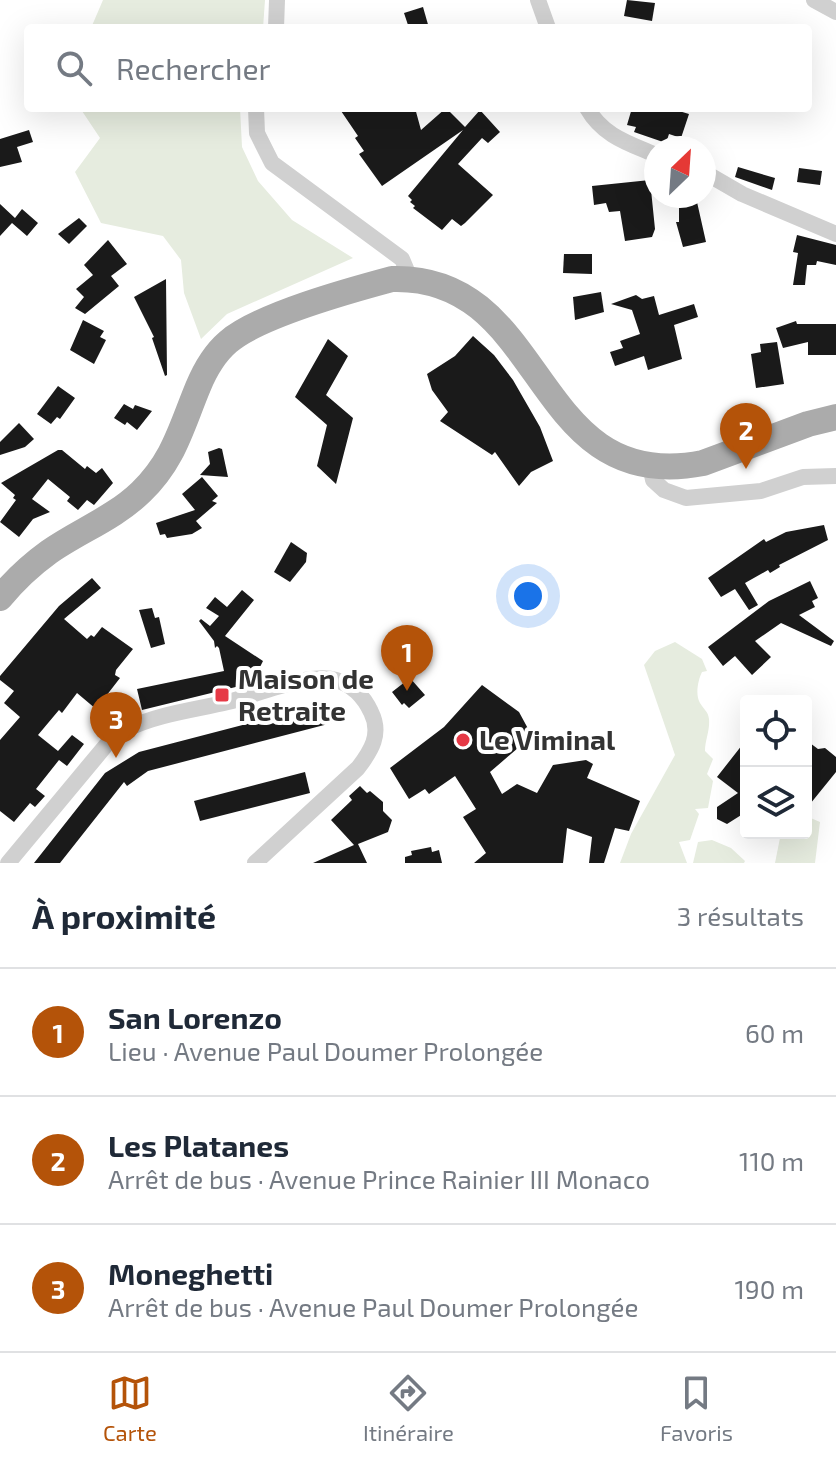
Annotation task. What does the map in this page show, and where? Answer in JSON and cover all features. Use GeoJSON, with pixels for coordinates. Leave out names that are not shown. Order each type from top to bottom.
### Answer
{"type":"FeatureCollection","features":[{"type":"Feature","properties":{"kind":"main road"},"geometry":{"type":"LineString","coordinates":[[0,598],[37,561],[107,518],[137,496],[160,473],[177,444],[211,360],[227,342],[246,328],[401,278],[433,282],[479,306],[499,323],[570,421],[602,449],[626,459],[650,465],[685,467],[723,457],[808,424],[836,417]]}},
{"type":"Feature","properties":{"kind":"street"},"geometry":{"type":"LineString","coordinates":[[276,24],[277,0]]}},
{"type":"Feature","properties":{"kind":"street"},"geometry":{"type":"LineString","coordinates":[[538,0],[547,24]]}},
{"type":"Feature","properties":{"kind":"street"},"geometry":{"type":"LineString","coordinates":[[814,0],[836,12]]}},
{"type":"Feature","properties":{"kind":"street"},"geometry":{"type":"LineString","coordinates":[[256,112],[257,133],[272,163],[402,259],[401,278]]}},
{"type":"Feature","properties":{"kind":"street"},"geometry":{"type":"LineString","coordinates":[[589,112],[594,122],[609,135],[644,150]]}},
{"type":"Feature","properties":{"kind":"street"},"geometry":{"type":"LineString","coordinates":[[716,179],[742,194],[836,234]]}},
{"type":"Feature","properties":{"kind":"street"},"geometry":{"type":"LineString","coordinates":[[650,465],[653,480],[664,490],[686,498],[761,491],[803,477],[836,476]]}},
{"type":"Feature","properties":{"kind":"street"},"geometry":{"type":"LineString","coordinates":[[685,467],[693,487],[705,496]]}},
{"type":"Feature","properties":{"kind":"street"},"geometry":{"type":"LineString","coordinates":[[8,863],[107,744],[124,730],[153,719],[307,680],[334,679],[351,687],[365,699],[375,718],[376,735],[372,751],[337,788],[255,863]]}},
{"type":"Feature","properties":{"kind":"shaded area"},"geometry":{"type":"Polygon","coordinates":[[[103,0],[265,0],[263,24],[93,24],[103,0]]]}},
{"type":"Feature","properties":{"kind":"shaded area"},"geometry":{"type":"Polygon","coordinates":[[[83,112],[240,112],[242,147],[258,181],[292,220],[353,258],[227,314],[201,339],[184,293],[181,260],[163,236],[101,223],[75,172],[100,138],[83,112]]]}},
{"type":"Feature","properties":{"kind":"shaded area"},"geometry":{"type":"Polygon","coordinates":[[[675,642],[702,659],[707,671],[702,672],[697,692],[709,719],[705,751],[713,759],[707,774],[713,781],[708,808],[695,809],[699,814],[690,840],[679,842],[687,863],[620,863],[631,834],[675,755],[644,665],[655,651],[675,642]]]}},
{"type":"Feature","properties":{"kind":"shaded area"},"geometry":{"type":"Polygon","coordinates":[[[812,819],[820,822],[815,863],[775,863],[780,839],[812,839],[812,819]]]}},
{"type":"Feature","properties":{"kind":"shaded area"},"geometry":{"type":"Polygon","coordinates":[[[712,840],[731,848],[744,863],[693,863],[698,842],[712,840]]]}},
{"type":"Feature","properties":{"kind":"building"},"geometry":{"type":"Polygon","coordinates":[[[627,0],[655,3],[652,21],[624,16],[627,0]]]}},
{"type":"Feature","properties":{"kind":"building"},"geometry":{"type":"Polygon","coordinates":[[[423,7],[428,24],[408,24],[404,13],[423,7]]]}},
{"type":"Feature","properties":{"kind":"building"},"geometry":{"type":"Polygon","coordinates":[[[342,112],[416,112],[421,130],[441,112],[450,112],[465,127],[482,112],[500,132],[488,143],[482,138],[458,164],[493,195],[461,226],[452,219],[442,230],[413,208],[415,206],[408,196],[463,130],[382,186],[359,154],[364,151],[355,138],[358,136],[342,112]]]}},
{"type":"Feature","properties":{"kind":"building"},"geometry":{"type":"Polygon","coordinates":[[[631,112],[689,114],[682,136],[646,136],[634,132],[636,127],[627,125],[631,112]]]}},
{"type":"Feature","properties":{"kind":"building"},"geometry":{"type":"Polygon","coordinates":[[[29,130],[33,142],[17,147],[22,162],[0,167],[0,139],[29,130]]]}},
{"type":"Feature","properties":{"kind":"building"},"geometry":{"type":"Polygon","coordinates":[[[738,167],[775,178],[772,190],[735,177],[738,167]]]}},
{"type":"Feature","properties":{"kind":"building"},"geometry":{"type":"Polygon","coordinates":[[[799,168],[822,171],[820,185],[797,182],[799,168]]]}},
{"type":"Feature","properties":{"kind":"building"},"geometry":{"type":"Polygon","coordinates":[[[644,181],[644,208],[653,208],[655,229],[652,237],[625,241],[620,211],[609,212],[606,203],[594,205],[592,186],[644,181]]]}},
{"type":"Feature","properties":{"kind":"building"},"geometry":{"type":"Polygon","coordinates":[[[0,204],[15,218],[22,209],[38,223],[27,236],[12,223],[0,236],[0,204]]]}},
{"type":"Feature","properties":{"kind":"building"},"geometry":{"type":"Polygon","coordinates":[[[679,208],[698,208],[706,242],[683,247],[676,222],[679,222],[679,208]]]}},
{"type":"Feature","properties":{"kind":"building"},"geometry":{"type":"Polygon","coordinates":[[[79,218],[87,226],[69,244],[58,234],[79,218]]]}},
{"type":"Feature","properties":{"kind":"building"},"geometry":{"type":"Polygon","coordinates":[[[797,235],[836,245],[836,265],[817,261],[816,265],[807,265],[805,285],[793,285],[798,253],[793,252],[797,235]]]}},
{"type":"Feature","properties":{"kind":"building"},"geometry":{"type":"Polygon","coordinates":[[[108,240],[127,264],[111,276],[119,286],[85,314],[75,308],[84,297],[76,289],[93,275],[84,265],[108,240]]]}},
{"type":"Feature","properties":{"kind":"building"},"geometry":{"type":"Polygon","coordinates":[[[564,254],[592,254],[592,274],[563,273],[564,254]]]}},
{"type":"Feature","properties":{"kind":"building"},"geometry":{"type":"Polygon","coordinates":[[[166,279],[165,376],[154,337],[134,297],[166,279]]]}},
{"type":"Feature","properties":{"kind":"building"},"geometry":{"type":"Polygon","coordinates":[[[601,292],[604,312],[575,320],[573,297],[601,292]]]}},
{"type":"Feature","properties":{"kind":"building"},"geometry":{"type":"Polygon","coordinates":[[[636,295],[642,299],[654,296],[659,315],[694,304],[698,317],[674,325],[682,359],[648,370],[644,356],[615,366],[610,352],[623,348],[620,341],[640,334],[632,310],[611,304],[636,295]]]}},
{"type":"Feature","properties":{"kind":"building"},"geometry":{"type":"Polygon","coordinates":[[[83,320],[104,331],[100,337],[106,340],[94,364],[70,350],[83,320]]]}},
{"type":"Feature","properties":{"kind":"building"},"geometry":{"type":"Polygon","coordinates":[[[796,321],[797,324],[836,324],[836,355],[808,355],[808,342],[783,348],[776,328],[796,321]]]}},
{"type":"Feature","properties":{"kind":"building"},"geometry":{"type":"Polygon","coordinates":[[[473,336],[494,355],[513,380],[540,427],[553,461],[531,472],[519,486],[495,452],[492,455],[440,421],[448,412],[432,390],[427,374],[455,356],[473,336]]]}},
{"type":"Feature","properties":{"kind":"building"},"geometry":{"type":"Polygon","coordinates":[[[328,339],[348,356],[326,395],[353,418],[336,484],[317,466],[327,425],[295,397],[328,339]]]}},
{"type":"Feature","properties":{"kind":"building"},"geometry":{"type":"Polygon","coordinates":[[[777,342],[784,384],[756,388],[751,354],[761,352],[760,344],[777,342]]]}},
{"type":"Feature","properties":{"kind":"building"},"geometry":{"type":"Polygon","coordinates":[[[58,386],[75,398],[60,419],[57,417],[51,424],[37,414],[58,386]]]}},
{"type":"Feature","properties":{"kind":"building"},"geometry":{"type":"Polygon","coordinates":[[[124,404],[133,409],[135,405],[152,411],[137,430],[127,422],[125,425],[114,418],[124,404]]]}},
{"type":"Feature","properties":{"kind":"building"},"geometry":{"type":"Polygon","coordinates":[[[19,423],[34,439],[25,447],[0,455],[0,442],[19,423]]]}},
{"type":"Feature","properties":{"kind":"building"},"geometry":{"type":"Polygon","coordinates":[[[222,449],[228,477],[200,475],[210,464],[208,452],[222,449]]]}},
{"type":"Feature","properties":{"kind":"building"},"geometry":{"type":"Polygon","coordinates":[[[58,450],[85,469],[87,466],[96,473],[102,468],[113,483],[94,505],[87,500],[78,510],[67,501],[70,497],[48,479],[32,499],[50,512],[33,519],[19,537],[0,522],[16,500],[13,498],[15,495],[1,483],[58,450]]]}},
{"type":"Feature","properties":{"kind":"building"},"geometry":{"type":"Polygon","coordinates":[[[202,477],[218,496],[212,501],[217,503],[196,521],[202,528],[192,534],[167,538],[165,534],[160,535],[156,523],[195,510],[182,494],[202,477]]]}},
{"type":"Feature","properties":{"kind":"building"},"geometry":{"type":"Polygon","coordinates":[[[824,525],[828,540],[779,565],[770,573],[768,570],[745,583],[758,605],[749,610],[735,589],[721,597],[708,578],[764,539],[766,542],[786,532],[824,525]]]}},
{"type":"Feature","properties":{"kind":"building"},"geometry":{"type":"Polygon","coordinates":[[[291,542],[307,553],[306,562],[290,582],[274,572],[291,542]]]}},
{"type":"Feature","properties":{"kind":"building"},"geometry":{"type":"Polygon","coordinates":[[[92,578],[101,588],[64,619],[87,639],[91,635],[94,637],[102,627],[133,649],[116,670],[115,675],[120,678],[96,709],[77,693],[62,713],[59,710],[38,735],[58,751],[72,735],[84,744],[67,766],[59,760],[36,789],[45,796],[35,807],[30,803],[14,822],[0,811],[0,740],[20,717],[4,703],[14,691],[0,680],[0,676],[59,606],[92,578]]]}},
{"type":"Feature","properties":{"kind":"building"},"geometry":{"type":"Polygon","coordinates":[[[810,581],[818,598],[812,601],[815,607],[799,615],[834,641],[831,646],[781,623],[755,641],[771,657],[752,675],[735,656],[723,666],[708,647],[769,601],[810,581]]]}},
{"type":"Feature","properties":{"kind":"building"},"geometry":{"type":"Polygon","coordinates":[[[242,590],[254,600],[225,636],[263,661],[252,683],[142,710],[137,689],[224,671],[219,648],[215,648],[214,641],[199,621],[201,619],[210,626],[219,616],[206,608],[215,597],[227,607],[242,590]]]}},
{"type":"Feature","properties":{"kind":"building"},"geometry":{"type":"Polygon","coordinates":[[[152,608],[155,618],[159,617],[165,644],[151,648],[139,610],[152,608]]]}},
{"type":"Feature","properties":{"kind":"building"},"geometry":{"type":"Polygon","coordinates":[[[410,678],[425,695],[409,708],[404,703],[402,705],[392,692],[410,678]]]}},
{"type":"Feature","properties":{"kind":"building"},"geometry":{"type":"Polygon","coordinates":[[[482,685],[519,712],[532,736],[490,772],[502,794],[517,784],[537,793],[553,765],[586,760],[593,764],[587,778],[640,801],[629,831],[615,828],[604,863],[589,863],[592,837],[567,828],[563,863],[474,863],[486,853],[463,817],[476,809],[455,776],[429,794],[425,789],[409,799],[390,768],[444,727],[482,685]]]}},
{"type":"Feature","properties":{"kind":"building"},"geometry":{"type":"Polygon","coordinates":[[[327,703],[332,723],[148,771],[127,786],[124,782],[60,863],[34,863],[105,773],[139,752],[327,703]]]}},
{"type":"Feature","properties":{"kind":"building"},"geometry":{"type":"Polygon","coordinates":[[[812,744],[818,749],[825,748],[836,757],[836,772],[812,802],[812,744]]]}},
{"type":"Feature","properties":{"kind":"building"},"geometry":{"type":"Polygon","coordinates":[[[740,748],[740,816],[727,824],[717,819],[717,807],[738,793],[717,777],[740,748]]]}},
{"type":"Feature","properties":{"kind":"building"},"geometry":{"type":"Polygon","coordinates":[[[305,772],[310,793],[200,821],[194,801],[305,772]]]}},
{"type":"Feature","properties":{"kind":"building"},"geometry":{"type":"Polygon","coordinates":[[[360,786],[383,802],[383,811],[392,820],[388,832],[358,844],[367,863],[313,863],[354,845],[331,820],[352,800],[349,796],[360,786]]]}},
{"type":"Feature","properties":{"kind":"building"},"geometry":{"type":"Polygon","coordinates":[[[431,847],[432,852],[439,850],[442,863],[405,863],[405,857],[412,855],[411,851],[431,847]]]}},
{"type":"Feature","properties":{"kind":"place","name":"Les Platanes"},"geometry":{"type":"Point","coordinates":[746,469]}},
{"type":"Feature","properties":{"kind":"place","name":"San Lorenzo"},"geometry":{"type":"Point","coordinates":[407,691]}},
{"type":"Feature","properties":{"kind":"place","name":"Maison de Retraite"},"geometry":{"type":"Point","coordinates":[222,695]}},
{"type":"Feature","properties":{"kind":"place","name":"Le Viminal"},"geometry":{"type":"Point","coordinates":[463,740]}},
{"type":"Feature","properties":{"kind":"place","name":"Moneghetti"},"geometry":{"type":"Point","coordinates":[116,758]}}]}
